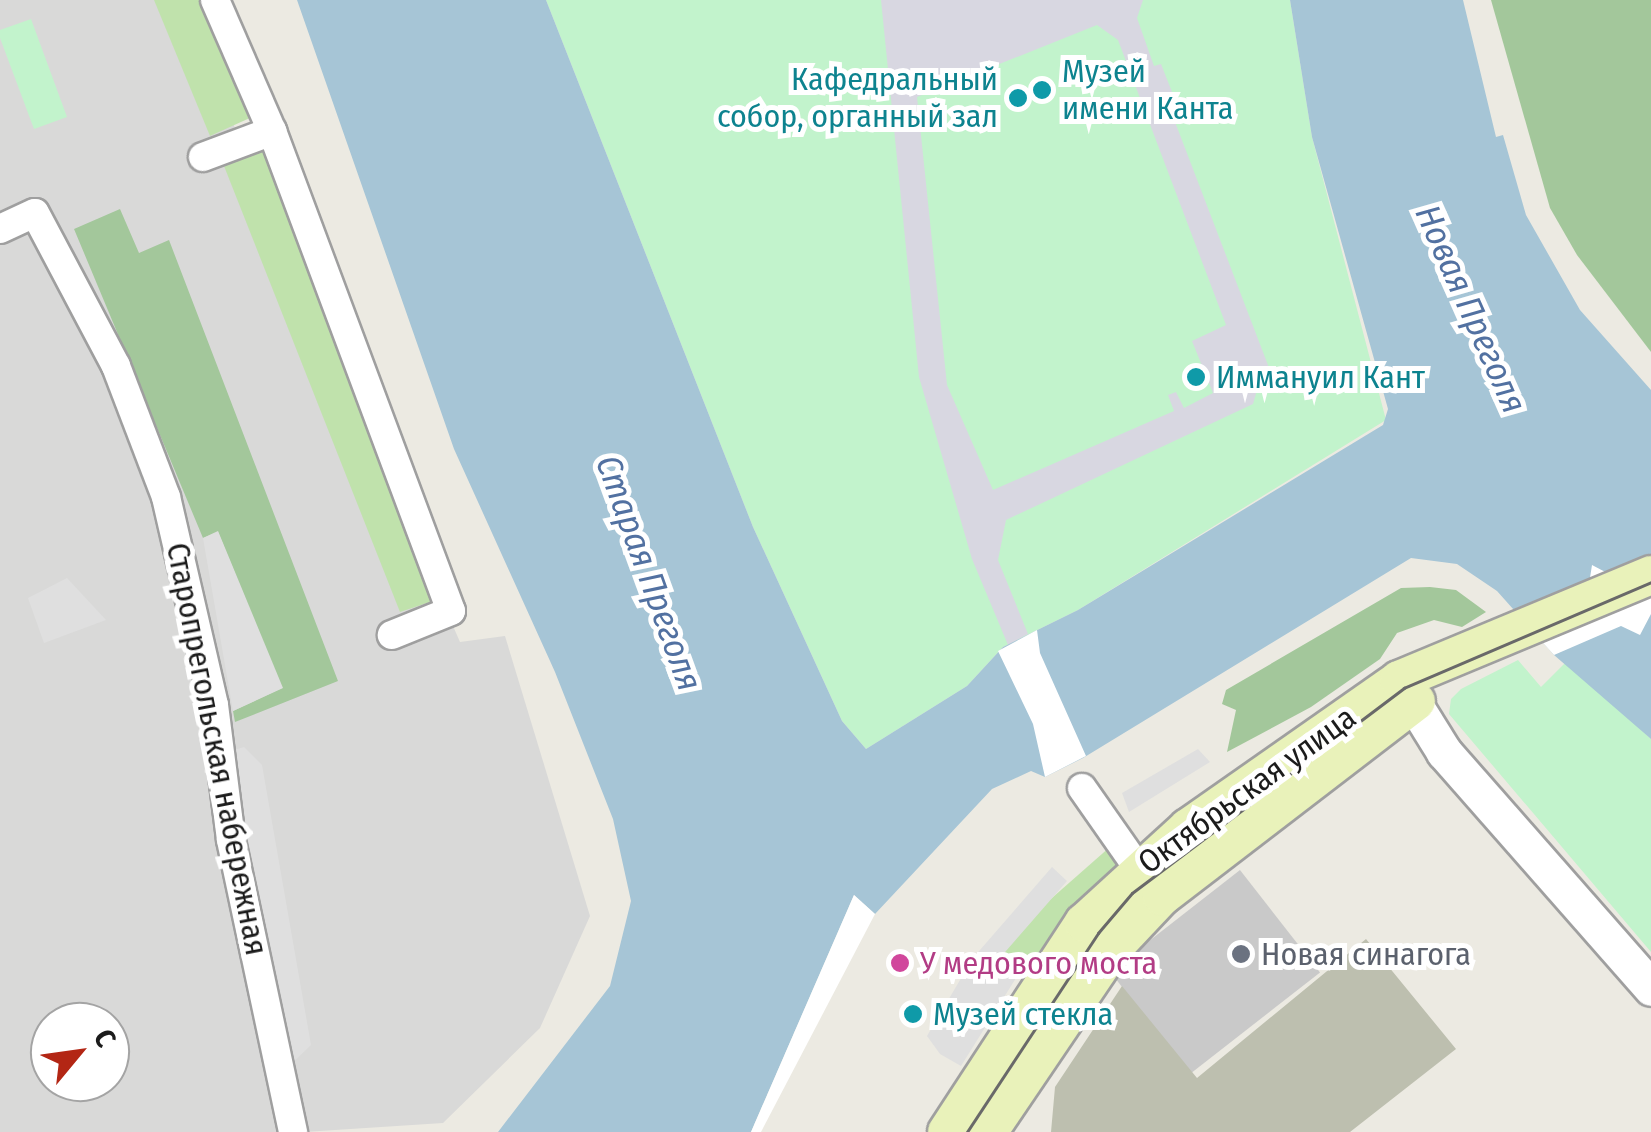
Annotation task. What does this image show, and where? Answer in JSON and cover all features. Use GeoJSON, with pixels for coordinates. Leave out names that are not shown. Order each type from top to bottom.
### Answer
{"type":"FeatureCollection","features":[{"type":"Feature","properties":{"kind":"main road","name":"Октябрьская улица"},"geometry":{"type":"LineString","coordinates":[[947,1132],[1084,923],[1138,868],[1406,691],[1535,634],[1651,575]]}},
{"type":"Feature","properties":{"kind":"main road","name":"Октябрьская улица"},"geometry":{"type":"LineString","coordinates":[[1535,634],[1651,595]]}},
{"type":"Feature","properties":{"kind":"main road","name":"Октябрьская улица"},"geometry":{"type":"LineString","coordinates":[[988,1132],[1112,949],[1162,896],[1406,691]]}},
{"type":"Feature","properties":{"kind":"street"},"geometry":{"type":"LineString","coordinates":[[215,0],[272,131],[452,611],[392,635]]}},
{"type":"Feature","properties":{"kind":"street"},"geometry":{"type":"LineString","coordinates":[[203,157],[272,131]]}},
{"type":"Feature","properties":{"kind":"street","name":"Старопрегольская набережная"},"geometry":{"type":"LineString","coordinates":[[0,229],[36,213],[116,366],[179,539],[214,705],[230,840],[293,1132]]}},
{"type":"Feature","properties":{"kind":"street"},"geometry":{"type":"LineString","coordinates":[[1406,691],[1444,752],[1651,988]]}},
{"type":"Feature","properties":{"kind":"street"},"geometry":{"type":"LineString","coordinates":[[1082,788],[1138,868]]}},
{"type":"Feature","properties":{"kind":"shaded area"},"geometry":{"type":"Polygon","coordinates":[[[0,0],[179,0],[460,642],[505,636],[590,916],[540,1028],[443,1123],[304,1132],[0,1132],[0,0]]]}},
{"type":"Feature","properties":{"kind":"shaded area"},"geometry":{"type":"Polygon","coordinates":[[[881,0],[1143,0],[1137,18],[1154,66],[1161,64],[1174,97],[1167,101],[1271,373],[1259,383],[1253,404],[1006,520],[998,560],[1028,634],[1008,645],[972,559],[919,377],[881,0]],[[1097,25],[917,97],[947,385],[993,490],[1174,411],[1168,395],[1176,392],[1184,408],[1213,393],[1192,341],[1226,325],[1118,40],[1097,25]]]}},
{"type":"Feature","properties":{"kind":"shaded area"},"geometry":{"type":"Polygon","coordinates":[[[218,531],[283,688],[233,711],[203,538],[218,531]]]}},
{"type":"Feature","properties":{"kind":"shaded area"},"geometry":{"type":"Polygon","coordinates":[[[67,578],[106,620],[44,643],[28,598],[67,578]]]}},
{"type":"Feature","properties":{"kind":"shaded area"},"geometry":{"type":"Polygon","coordinates":[[[244,747],[262,765],[311,1045],[286,1069],[224,753],[244,747]]]}},
{"type":"Feature","properties":{"kind":"shaded area"},"geometry":{"type":"Polygon","coordinates":[[[1198,749],[1210,762],[1129,812],[1122,793],[1198,749]]]}},
{"type":"Feature","properties":{"kind":"shaded area"},"geometry":{"type":"Polygon","coordinates":[[[1052,867],[1067,881],[999,959],[1000,973],[1016,978],[961,1066],[940,1054],[927,1036],[973,958],[1052,867]]]}},
{"type":"Feature","properties":{"kind":"shaded area"},"geometry":{"type":"Polygon","coordinates":[[[1240,870],[1320,972],[1190,1074],[1110,972],[1240,870]]]}},
{"type":"Feature","properties":{"kind":"shaded area"},"geometry":{"type":"Polygon","coordinates":[[[1366,939],[1456,1049],[1350,1132],[1051,1132],[1055,1087],[1122,986],[1197,1078],[1366,939]]]}},
{"type":"Feature","properties":{"kind":"green space"},"geometry":{"type":"Polygon","coordinates":[[[154,0],[203,0],[252,117],[210,136],[154,0]]]}},
{"type":"Feature","properties":{"kind":"green space"},"geometry":{"type":"Polygon","coordinates":[[[546,0],[1290,0],[1312,137],[1386,420],[1078,610],[1003,647],[967,686],[866,749],[842,721],[753,527],[546,0]]]}},
{"type":"Feature","properties":{"kind":"green space"},"geometry":{"type":"Polygon","coordinates":[[[1491,0],[1651,0],[1651,352],[1577,255],[1550,208],[1491,0]]]}},
{"type":"Feature","properties":{"kind":"green space"},"geometry":{"type":"Polygon","coordinates":[[[31,19],[67,117],[34,129],[0,38],[0,30],[31,19]]]}},
{"type":"Feature","properties":{"kind":"green space"},"geometry":{"type":"Polygon","coordinates":[[[262,149],[433,601],[400,612],[224,166],[262,149]]]}},
{"type":"Feature","properties":{"kind":"green space"},"geometry":{"type":"Polygon","coordinates":[[[120,209],[139,253],[169,240],[338,681],[235,722],[233,711],[282,688],[218,532],[203,538],[74,229],[120,209]]]}},
{"type":"Feature","properties":{"kind":"green space"},"geometry":{"type":"Polygon","coordinates":[[[1401,588],[1456,590],[1486,612],[1462,627],[1434,620],[1397,633],[1380,659],[1311,707],[1227,752],[1236,710],[1222,704],[1226,690],[1401,588]]]}},
{"type":"Feature","properties":{"kind":"green space"},"geometry":{"type":"Polygon","coordinates":[[[1518,660],[1541,687],[1567,661],[1651,739],[1651,952],[1449,714],[1451,699],[1461,689],[1518,660]]]}},
{"type":"Feature","properties":{"kind":"green space"},"geometry":{"type":"Polygon","coordinates":[[[1111,846],[1125,860],[1016,978],[1000,973],[998,960],[1036,912],[1111,846]]]}},
{"type":"Feature","properties":{"kind":"water"},"geometry":{"type":"Polygon","coordinates":[[[297,0],[546,0],[753,527],[842,721],[866,749],[967,686],[1003,647],[1078,610],[1383,425],[1388,409],[1312,137],[1290,0],[1463,0],[1496,137],[1503,135],[1526,215],[1580,310],[1651,390],[1651,739],[1554,655],[1497,591],[1457,564],[1411,558],[1083,758],[1045,777],[1031,771],[992,789],[875,914],[854,895],[751,1132],[498,1132],[610,986],[631,901],[613,819],[555,672],[454,449],[297,0]]]}},
{"type":"Feature","properties":{"kind":"pier"},"geometry":{"type":"Polygon","coordinates":[[[1651,558],[1651,614],[1640,635],[1621,626],[1554,655],[1518,615],[1589,584],[1592,565],[1611,575],[1651,558]]]}},
{"type":"Feature","properties":{"kind":"pier"},"geometry":{"type":"Polygon","coordinates":[[[1037,630],[1040,653],[1086,756],[1045,777],[1033,724],[998,651],[1037,630]]]}},
{"type":"Feature","properties":{"kind":"pier"},"geometry":{"type":"Polygon","coordinates":[[[854,895],[875,914],[761,1132],[751,1132],[854,895]]]}},
{"type":"Feature","properties":{"kind":"tram line"},"geometry":{"type":"LineString","coordinates":[[967,1132],[1098,933],[1132,893],[1404,688],[1651,582]]}},
{"type":"Feature","properties":{"kind":"place","name":"Музей имени Канта"},"geometry":{"type":"Point","coordinates":[1042,90]}},
{"type":"Feature","properties":{"kind":"place","name":"Кафедральный собор, органный зал"},"geometry":{"type":"Point","coordinates":[1018,98]}},
{"type":"Feature","properties":{"kind":"place","name":"Иммануил Кант"},"geometry":{"type":"Point","coordinates":[1196,377]}},
{"type":"Feature","properties":{"kind":"place","name":"Новая синагога"},"geometry":{"type":"Point","coordinates":[1241,954]}},
{"type":"Feature","properties":{"kind":"place","name":"У медового моста"},"geometry":{"type":"Point","coordinates":[900,963]}},
{"type":"Feature","properties":{"kind":"place","name":"Музей стекла"},"geometry":{"type":"Point","coordinates":[913,1014]}},
{"type":"Feature","properties":{"kind":"water label","name":"Новая Преголя"},"geometry":{"type":"Point","coordinates":[1471,309]}},
{"type":"Feature","properties":{"kind":"water label","name":"Старая Преголя"},"geometry":{"type":"Point","coordinates":[649,573]}}]}
